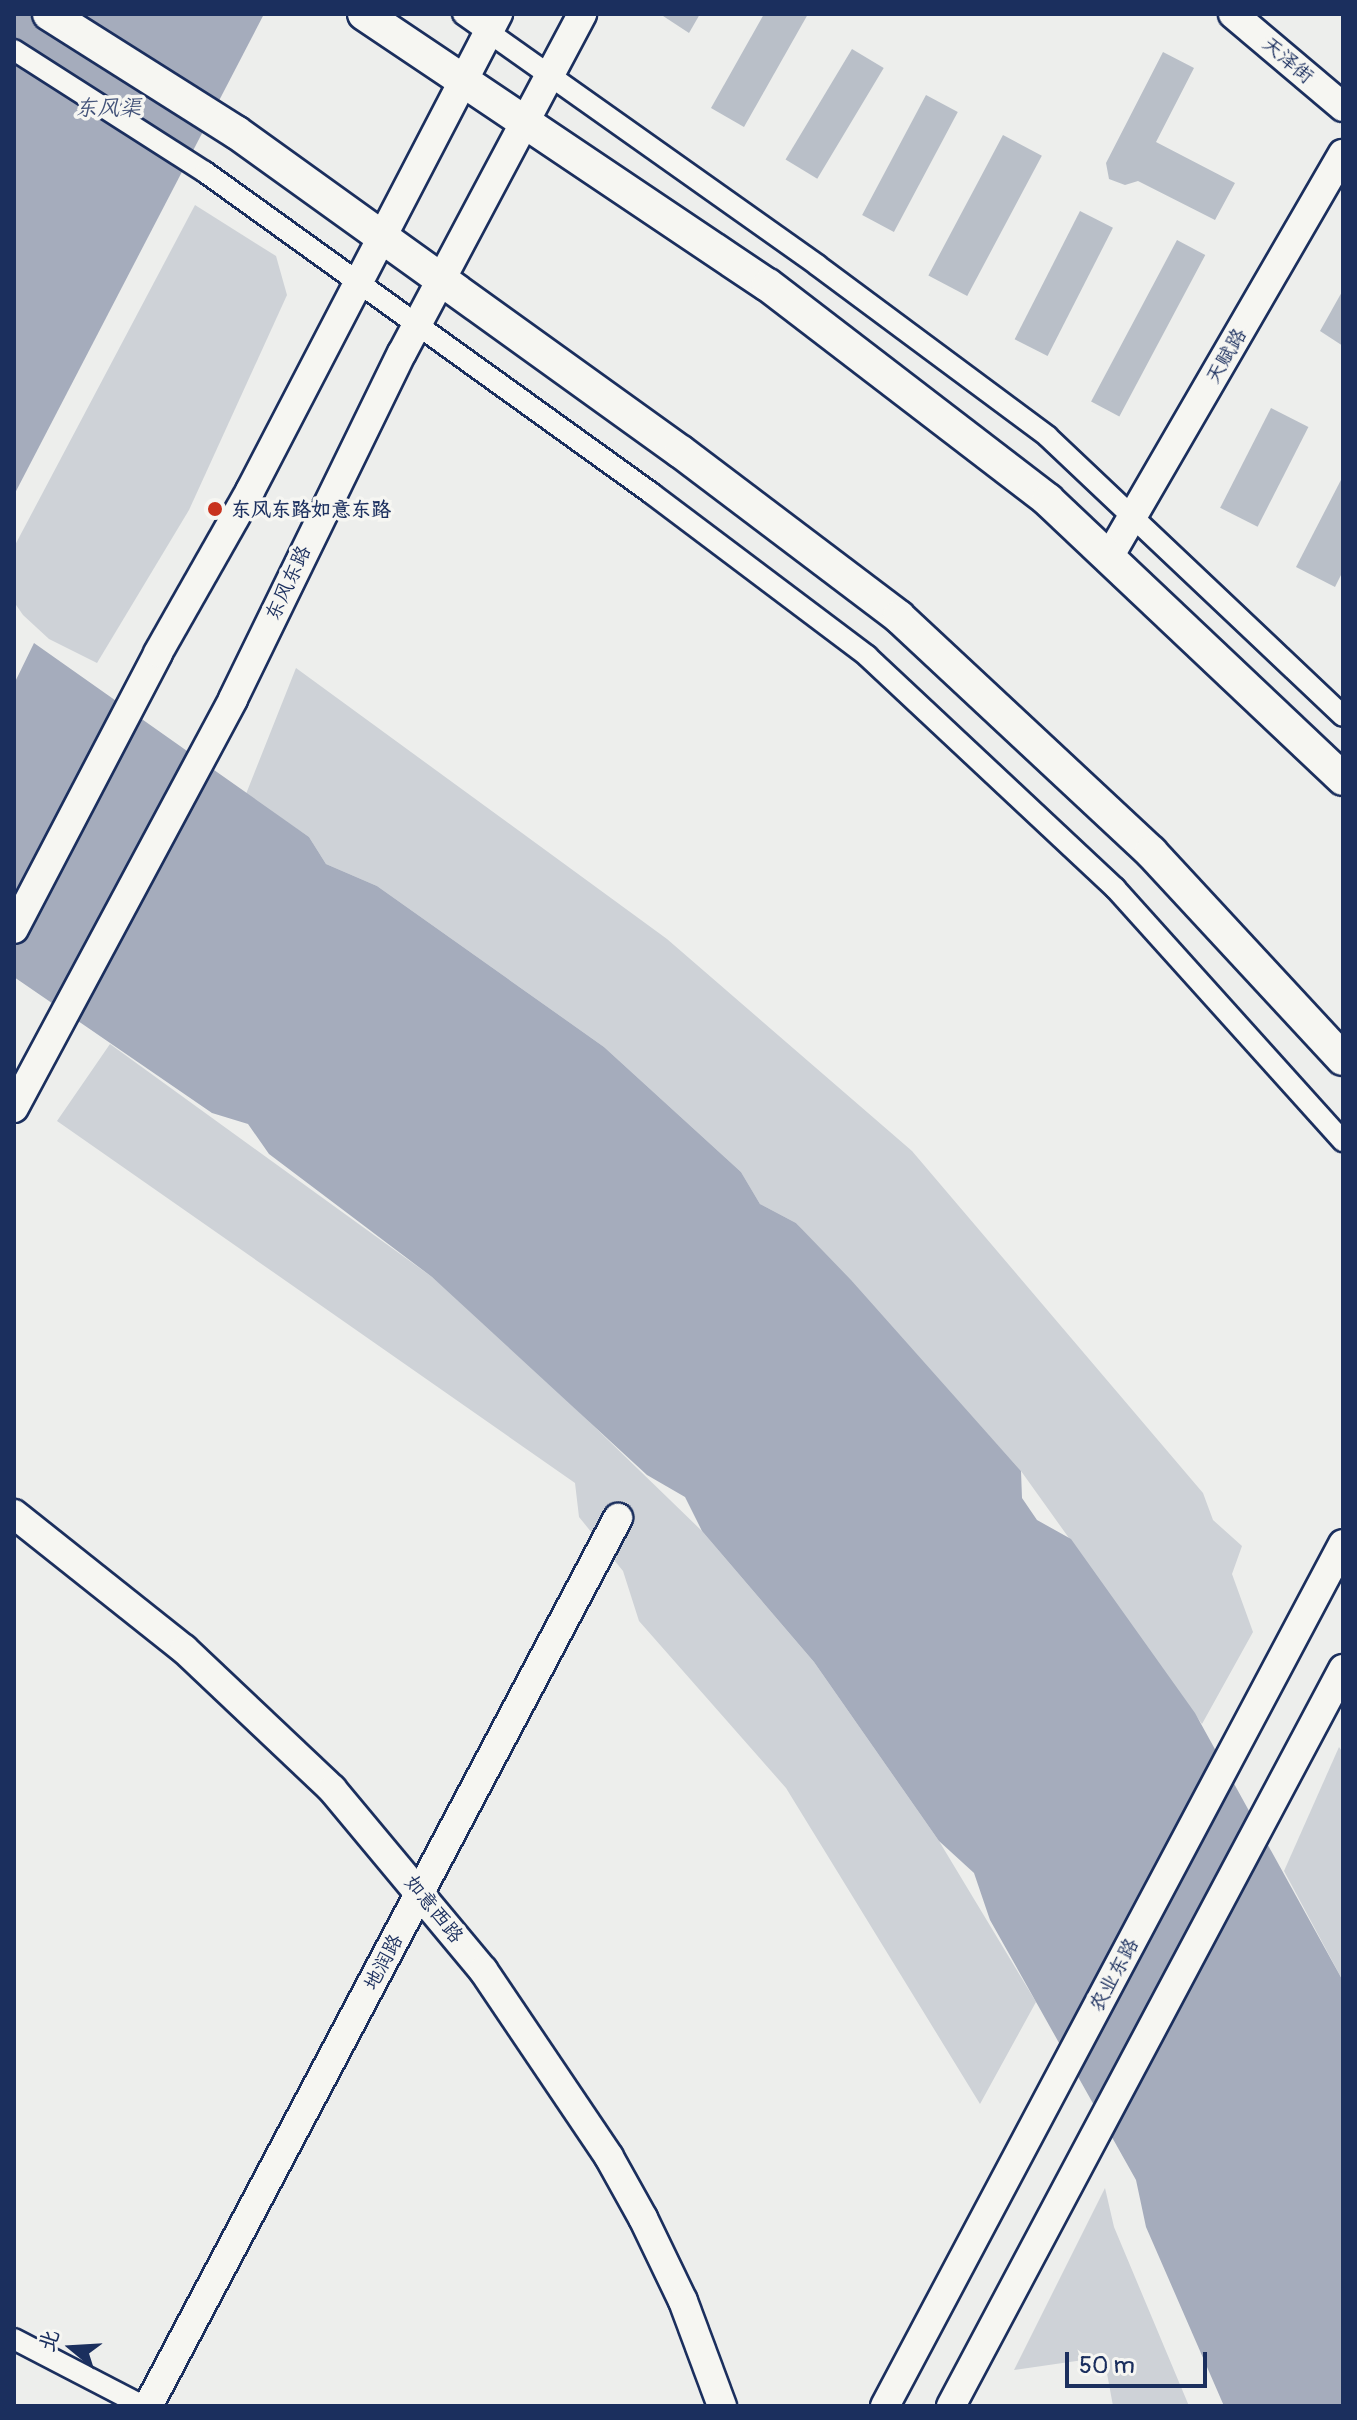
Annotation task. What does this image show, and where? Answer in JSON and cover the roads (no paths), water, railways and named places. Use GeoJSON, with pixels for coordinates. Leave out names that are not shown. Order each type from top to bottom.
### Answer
{"type":"FeatureCollection","features":[{"type":"Feature","properties":{"kind":"main road"},"geometry":{"type":"LineString","coordinates":[[49,14],[236,132],[899,617],[1151,852],[1343,1059]]}},
{"type":"Feature","properties":{"kind":"main road"},"geometry":{"type":"LineString","coordinates":[[364,14],[768,285],[1048,500],[1343,779]]}},
{"type":"Feature","properties":{"kind":"main road","name":"东风东路"},"geometry":{"type":"LineString","coordinates":[[14,1108],[46,1056],[233,699],[417,325],[582,14]]}},
{"type":"Feature","properties":{"kind":"main road","name":"天泽街"},"geometry":{"type":"LineString","coordinates":[[1233,14],[1343,107]]}},
{"type":"Feature","properties":{"kind":"main road"},"geometry":{"type":"LineString","coordinates":[[14,929],[158,653],[250,491],[493,23]]}},
{"type":"Feature","properties":{"kind":"main road","name":"天赋路"},"geometry":{"type":"LineString","coordinates":[[1109,557],[1343,154]]}},
{"type":"Feature","properties":{"kind":"main road","name":"如意西路"},"geometry":{"type":"LineString","coordinates":[[14,1514],[184,1649],[332,1789],[416,1901],[593,2168],[665,2309],[702,2406]]}},
{"type":"Feature","properties":{"kind":"main road","name":"地润路"},"geometry":{"type":"LineString","coordinates":[[146,2406],[618,1518]]}},
{"type":"Feature","properties":{"kind":"main road","name":"如意西路"},"geometry":{"type":"LineString","coordinates":[[14,1537],[171,1664],[318,1803],[483,1970],[609,2157],[683,2301],[722,2406]]}},
{"type":"Feature","properties":{"kind":"main road","name":"农业东路"},"geometry":{"type":"LineString","coordinates":[[885,2406],[1343,1544]]}},
{"type":"Feature","properties":{"kind":"main road"},"geometry":{"type":"LineString","coordinates":[[951,2406],[1343,1669]]}},
{"type":"Feature","properties":{"kind":"street"},"geometry":{"type":"LineString","coordinates":[[463,14],[493,23],[550,74],[947,359],[1047,436],[1343,716]]}},
{"type":"Feature","properties":{"kind":"street"},"geometry":{"type":"LineString","coordinates":[[14,50],[205,172],[867,656],[1115,888],[1343,1141]]}},
{"type":"Feature","properties":{"kind":"street"},"geometry":{"type":"LineString","coordinates":[[14,2339],[146,2406]]}},
{"type":"Feature","properties":{"kind":"water","name":"东风渠"},"geometry":{"type":"Polygon","coordinates":[[[14,14],[264,14],[14,495],[14,14]]]}},
{"type":"Feature","properties":{"kind":"water"},"geometry":{"type":"Polygon","coordinates":[[[34,643],[309,837],[326,864],[377,886],[604,1047],[741,1172],[760,1204],[796,1223],[851,1280],[1021,1471],[1022,1498],[1037,1520],[1071,1539],[1195,1713],[1343,1981],[1343,2406],[1224,2406],[1146,2227],[1136,2180],[990,1920],[974,1873],[939,1841],[814,1662],[702,1531],[685,1497],[647,1475],[432,1277],[269,1154],[248,1124],[212,1113],[14,977],[14,684],[34,643]]]}},
{"type":"Feature","properties":{"kind":"place","name":"东风东路如意东路"},"geometry":{"type":"Point","coordinates":[215,509]}}]}
